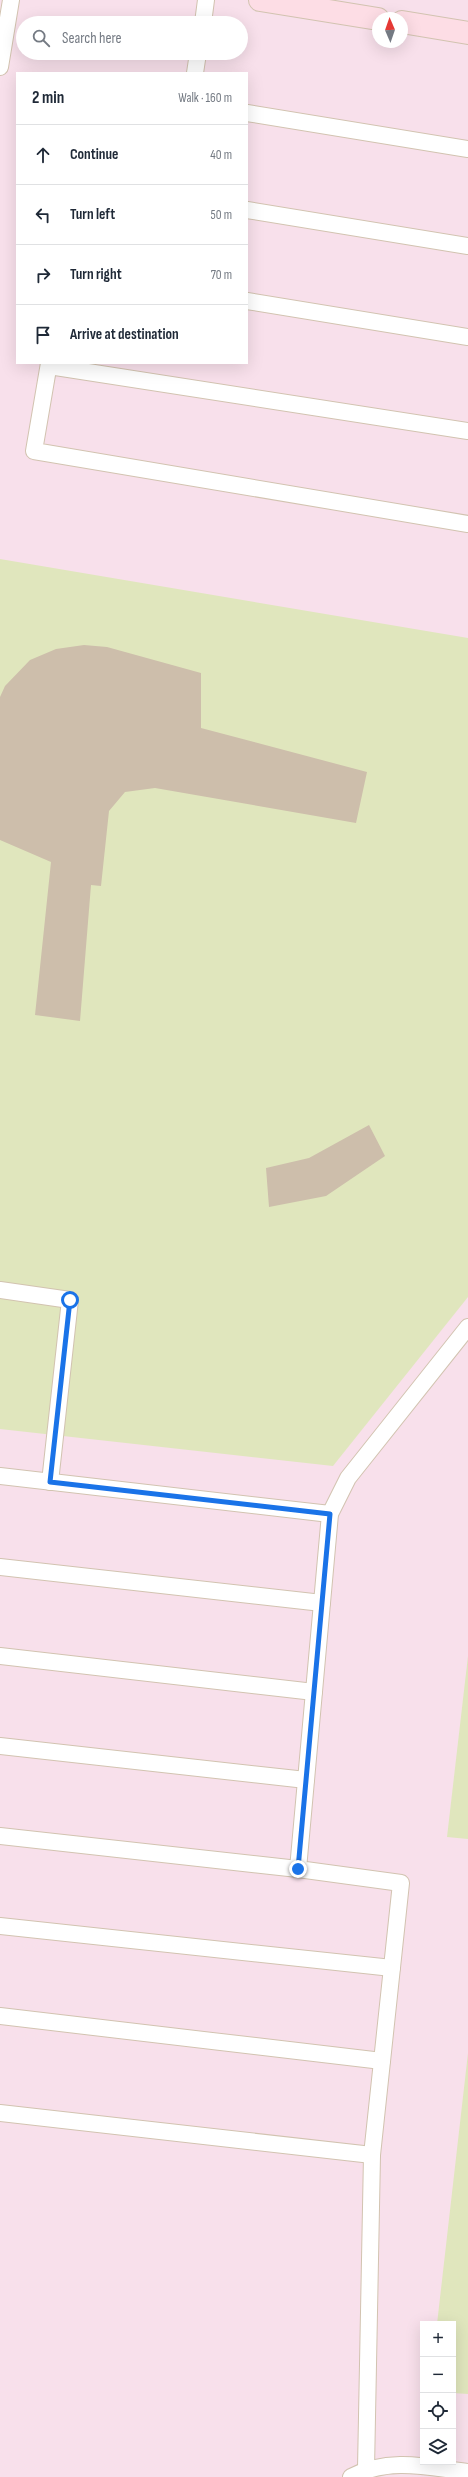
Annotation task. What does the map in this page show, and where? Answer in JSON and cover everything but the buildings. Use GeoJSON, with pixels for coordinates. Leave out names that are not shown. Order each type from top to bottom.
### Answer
{"type":"FeatureCollection","features":[{"type":"Feature","properties":{"kind":"street"},"geometry":{"type":"LineString","coordinates":[[260,0],[372,18]]}},
{"type":"Feature","properties":{"kind":"street"},"geometry":{"type":"LineString","coordinates":[[408,23],[468,33]]}},
{"type":"Feature","properties":{"kind":"lane"},"geometry":{"type":"LineString","coordinates":[[0,67],[11,0]]}},
{"type":"Feature","properties":{"kind":"lane"},"geometry":{"type":"LineString","coordinates":[[204,16],[206,0]]}},
{"type":"Feature","properties":{"kind":"lane"},"geometry":{"type":"LineString","coordinates":[[195,72],[197,60]]}},
{"type":"Feature","properties":{"kind":"lane"},"geometry":{"type":"LineString","coordinates":[[248,113],[468,149]]}},
{"type":"Feature","properties":{"kind":"lane"},"geometry":{"type":"LineString","coordinates":[[248,210],[468,246]]}},
{"type":"Feature","properties":{"kind":"lane"},"geometry":{"type":"LineString","coordinates":[[248,301],[468,337]]}},
{"type":"Feature","properties":{"kind":"lane"},"geometry":{"type":"LineString","coordinates":[[468,431],[49,364],[34,451],[468,524]]}},
{"type":"Feature","properties":{"kind":"lane"},"geometry":{"type":"LineString","coordinates":[[0,1290],[70,1300],[50,1482]]}},
{"type":"Feature","properties":{"kind":"lane"},"geometry":{"type":"LineString","coordinates":[[298,1869],[330,1514],[348,1478],[468,1327]]}},
{"type":"Feature","properties":{"kind":"lane"},"geometry":{"type":"LineString","coordinates":[[0,1476],[330,1514]]}},
{"type":"Feature","properties":{"kind":"lane"},"geometry":{"type":"LineString","coordinates":[[0,1567],[322,1603]]}},
{"type":"Feature","properties":{"kind":"lane"},"geometry":{"type":"LineString","coordinates":[[0,1656],[314,1692]]}},
{"type":"Feature","properties":{"kind":"lane"},"geometry":{"type":"LineString","coordinates":[[0,1746],[306,1780]]}},
{"type":"Feature","properties":{"kind":"lane"},"geometry":{"type":"LineString","coordinates":[[0,1836],[298,1869],[401,1883],[372,2155],[366,2469]]}},
{"type":"Feature","properties":{"kind":"lane"},"geometry":{"type":"LineString","coordinates":[[0,1926],[392,1968]]}},
{"type":"Feature","properties":{"kind":"lane"},"geometry":{"type":"LineString","coordinates":[[0,2016],[382,2061]]}},
{"type":"Feature","properties":{"kind":"lane"},"geometry":{"type":"LineString","coordinates":[[0,2113],[372,2155]]}},
{"type":"Feature","properties":{"kind":"lane"},"geometry":{"type":"LineString","coordinates":[[351,2477],[366,2469],[400,2463],[468,2472]]}},
{"type":"Feature","properties":{"kind":"shaded area"},"geometry":{"type":"Polygon","coordinates":[[[0,0],[468,0],[468,2477],[0,2477],[0,0]]]}},
{"type":"Feature","properties":{"kind":"green space"},"geometry":{"type":"Polygon","coordinates":[[[0,559],[468,638],[468,1297],[333,1466],[0,1429],[0,559]]]}},
{"type":"Feature","properties":{"kind":"green space"},"geometry":{"type":"Polygon","coordinates":[[[468,1656],[468,1839],[447,1837],[468,1656]]]}},
{"type":"Feature","properties":{"kind":"green space"},"geometry":{"type":"Polygon","coordinates":[[[468,2053],[468,2394],[456,2393],[456,2321],[437,2321],[468,2053]]]}},
{"type":"Feature","properties":{"kind":"route"},"geometry":{"type":"LineString","coordinates":[[70,1300],[50,1482],[330,1514],[298,1869]]}}]}
